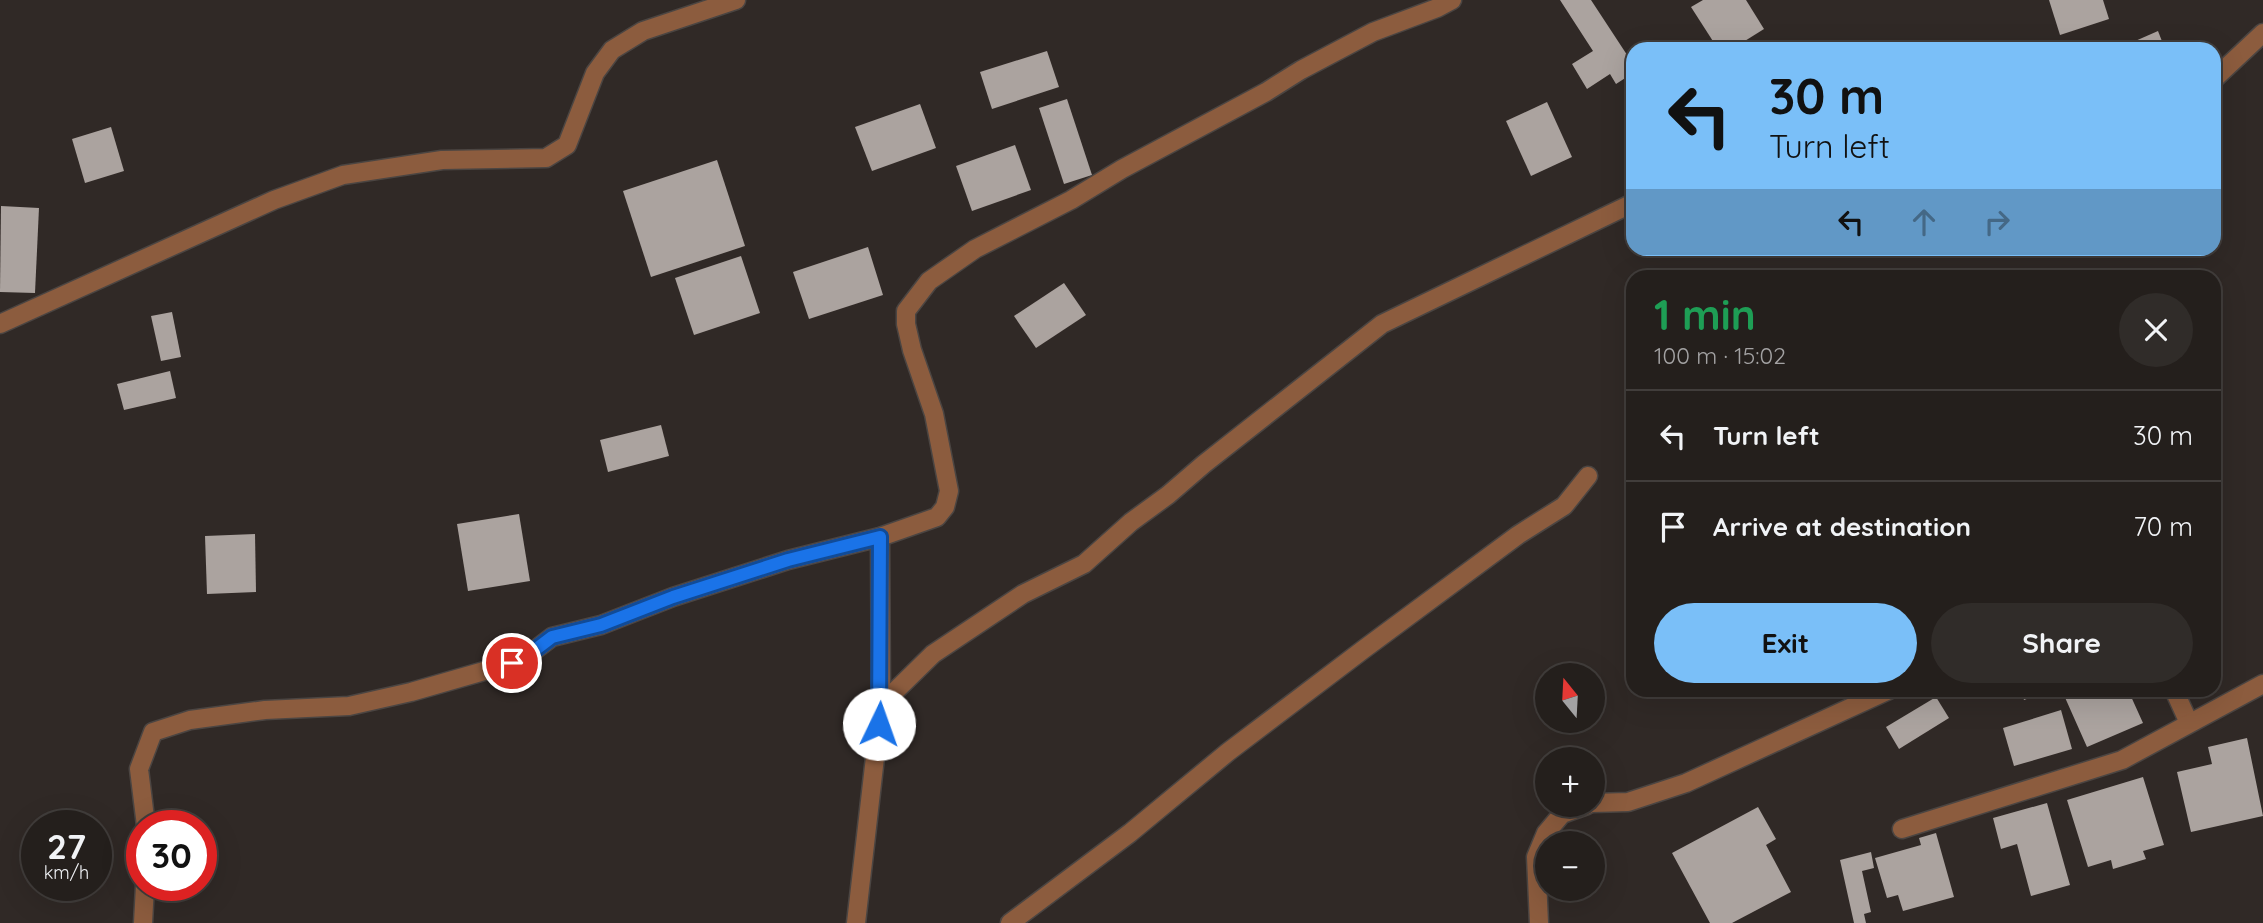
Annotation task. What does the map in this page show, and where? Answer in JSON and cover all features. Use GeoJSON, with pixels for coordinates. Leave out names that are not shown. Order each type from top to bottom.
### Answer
{"type":"FeatureCollection","features":[{"type":"Feature","properties":{"kind":"street"},"geometry":{"type":"LineString","coordinates":[[0,324],[274,200],[343,175],[443,160],[546,158],[566,145],[595,73],[612,51],[643,31],[736,0]]}},
{"type":"Feature","properties":{"kind":"street"},"geometry":{"type":"LineString","coordinates":[[144,810],[139,769],[153,732],[190,720],[265,710],[349,706],[411,692],[512,663],[552,637],[601,625],[673,597],[788,560],[880,537],[937,517],[945,507],[949,491],[934,414],[906,324],[906,311],[929,281],[975,248],[1071,200],[1325,57],[1373,32],[1452,0]]}},
{"type":"Feature","properties":{"kind":"street"},"geometry":{"type":"LineString","coordinates":[[2221,72],[2263,33]]}},
{"type":"Feature","properties":{"kind":"street"},"geometry":{"type":"LineString","coordinates":[[881,705],[933,654],[1023,594],[1084,564],[1131,522],[1382,324],[1626,206]]}},
{"type":"Feature","properties":{"kind":"street"},"geometry":{"type":"LineString","coordinates":[[1010,923],[1130,833],[1228,752],[1354,656],[1518,535],[1564,506],[1588,476]]}},
{"type":"Feature","properties":{"kind":"street"},"geometry":{"type":"LineString","coordinates":[[856,923],[881,705],[880,537]]}},
{"type":"Feature","properties":{"kind":"street"},"geometry":{"type":"LineString","coordinates":[[1902,829],[2122,760],[2263,684]]}},
{"type":"Feature","properties":{"kind":"street"},"geometry":{"type":"LineString","coordinates":[[1605,803],[1628,802],[1686,783],[1874,697]]}},
{"type":"Feature","properties":{"kind":"street"},"geometry":{"type":"LineString","coordinates":[[2177,697],[2189,723]]}},
{"type":"Feature","properties":{"kind":"street"},"geometry":{"type":"LineString","coordinates":[[1539,923],[1536,857],[1546,833],[1559,817]]}},
{"type":"Feature","properties":{"kind":"street"},"geometry":{"type":"LineString","coordinates":[[143,923],[144,901]]}},
{"type":"Feature","properties":{"kind":"building"},"geometry":{"type":"Polygon","coordinates":[[[1560,0],[1591,0],[1626,53],[1626,78],[1616,84],[1610,74],[1587,89],[1572,64],[1593,51],[1560,0]]]}},
{"type":"Feature","properties":{"kind":"building"},"geometry":{"type":"Polygon","coordinates":[[[1703,0],[1746,0],[1764,29],[1743,42],[1714,42],[1691,7],[1703,0]]]}},
{"type":"Feature","properties":{"kind":"building"},"geometry":{"type":"Polygon","coordinates":[[[2049,0],[2103,0],[2109,19],[2060,35],[2049,0]]]}},
{"type":"Feature","properties":{"kind":"building"},"geometry":{"type":"Polygon","coordinates":[[[2158,31],[2162,42],[2133,42],[2158,31]]]}},
{"type":"Feature","properties":{"kind":"building"},"geometry":{"type":"Polygon","coordinates":[[[1047,51],[1059,87],[992,109],[980,72],[1047,51]]]}},
{"type":"Feature","properties":{"kind":"building"},"geometry":{"type":"Polygon","coordinates":[[[1067,99],[1092,175],[1064,184],[1039,108],[1067,99]]]}},
{"type":"Feature","properties":{"kind":"building"},"geometry":{"type":"Polygon","coordinates":[[[1547,102],[1572,157],[1531,176],[1506,121],[1547,102]]]}},
{"type":"Feature","properties":{"kind":"building"},"geometry":{"type":"Polygon","coordinates":[[[920,104],[936,148],[872,171],[855,127],[920,104]]]}},
{"type":"Feature","properties":{"kind":"building"},"geometry":{"type":"Polygon","coordinates":[[[111,127],[124,171],[85,183],[72,139],[111,127]]]}},
{"type":"Feature","properties":{"kind":"building"},"geometry":{"type":"Polygon","coordinates":[[[1015,145],[1031,190],[972,211],[956,166],[1015,145]]]}},
{"type":"Feature","properties":{"kind":"building"},"geometry":{"type":"Polygon","coordinates":[[[717,160],[745,246],[651,277],[623,191],[717,160]]]}},
{"type":"Feature","properties":{"kind":"building"},"geometry":{"type":"Polygon","coordinates":[[[1,206],[39,208],[35,293],[0,292],[1,206]]]}},
{"type":"Feature","properties":{"kind":"building"},"geometry":{"type":"Polygon","coordinates":[[[868,247],[883,295],[809,319],[793,272],[868,247]]]}},
{"type":"Feature","properties":{"kind":"building"},"geometry":{"type":"Polygon","coordinates":[[[741,256],[760,313],[694,335],[675,278],[741,256]]]}},
{"type":"Feature","properties":{"kind":"building"},"geometry":{"type":"Polygon","coordinates":[[[1064,283],[1086,315],[1036,348],[1014,316],[1064,283]]]}},
{"type":"Feature","properties":{"kind":"building"},"geometry":{"type":"Polygon","coordinates":[[[172,312],[181,357],[161,361],[151,316],[172,312]]]}},
{"type":"Feature","properties":{"kind":"building"},"geometry":{"type":"Polygon","coordinates":[[[170,371],[176,398],[124,410],[117,384],[170,371]]]}},
{"type":"Feature","properties":{"kind":"building"},"geometry":{"type":"Polygon","coordinates":[[[661,425],[669,456],[608,472],[600,440],[661,425]]]}},
{"type":"Feature","properties":{"kind":"building"},"geometry":{"type":"Polygon","coordinates":[[[519,514],[530,581],[468,591],[457,524],[519,514]]]}},
{"type":"Feature","properties":{"kind":"building"},"geometry":{"type":"Polygon","coordinates":[[[255,534],[256,592],[207,594],[205,536],[255,534]]]}},
{"type":"Feature","properties":{"kind":"building"},"geometry":{"type":"Polygon","coordinates":[[[1936,697],[1949,718],[1899,749],[1886,727],[1936,697]]]}},
{"type":"Feature","properties":{"kind":"building"},"geometry":{"type":"Polygon","coordinates":[[[2065,697],[2131,697],[2143,723],[2087,747],[2065,697]]]}},
{"type":"Feature","properties":{"kind":"building"},"geometry":{"type":"Polygon","coordinates":[[[2061,710],[2072,749],[2014,766],[2003,728],[2061,710]]]}},
{"type":"Feature","properties":{"kind":"building"},"geometry":{"type":"Polygon","coordinates":[[[2247,738],[2263,816],[2191,832],[2177,772],[2212,764],[2208,747],[2247,738]]]}},
{"type":"Feature","properties":{"kind":"building"},"geometry":{"type":"Polygon","coordinates":[[[2143,777],[2164,845],[2143,851],[2146,859],[2113,869],[2111,860],[2088,867],[2067,800],[2143,777]]]}},
{"type":"Feature","properties":{"kind":"building"},"geometry":{"type":"Polygon","coordinates":[[[2047,803],[2070,885],[2031,896],[2017,844],[2001,849],[1993,818],[2047,803]]]}},
{"type":"Feature","properties":{"kind":"building"},"geometry":{"type":"Polygon","coordinates":[[[1758,807],[1776,839],[1766,845],[1791,892],[1732,923],[1710,923],[1672,853],[1758,807]]]}},
{"type":"Feature","properties":{"kind":"building"},"geometry":{"type":"Polygon","coordinates":[[[1936,833],[1954,897],[1903,911],[1898,895],[1887,898],[1875,858],[1921,845],[1919,838],[1936,833]]]}},
{"type":"Feature","properties":{"kind":"building"},"geometry":{"type":"Polygon","coordinates":[[[1871,852],[1874,868],[1862,871],[1871,912],[1864,914],[1866,923],[1854,923],[1840,860],[1871,852]]]}},
{"type":"Feature","properties":{"kind":"route"},"geometry":{"type":"LineString","coordinates":[[512,663],[552,637],[601,625],[673,597],[788,560],[880,537],[879,724]]}}]}
